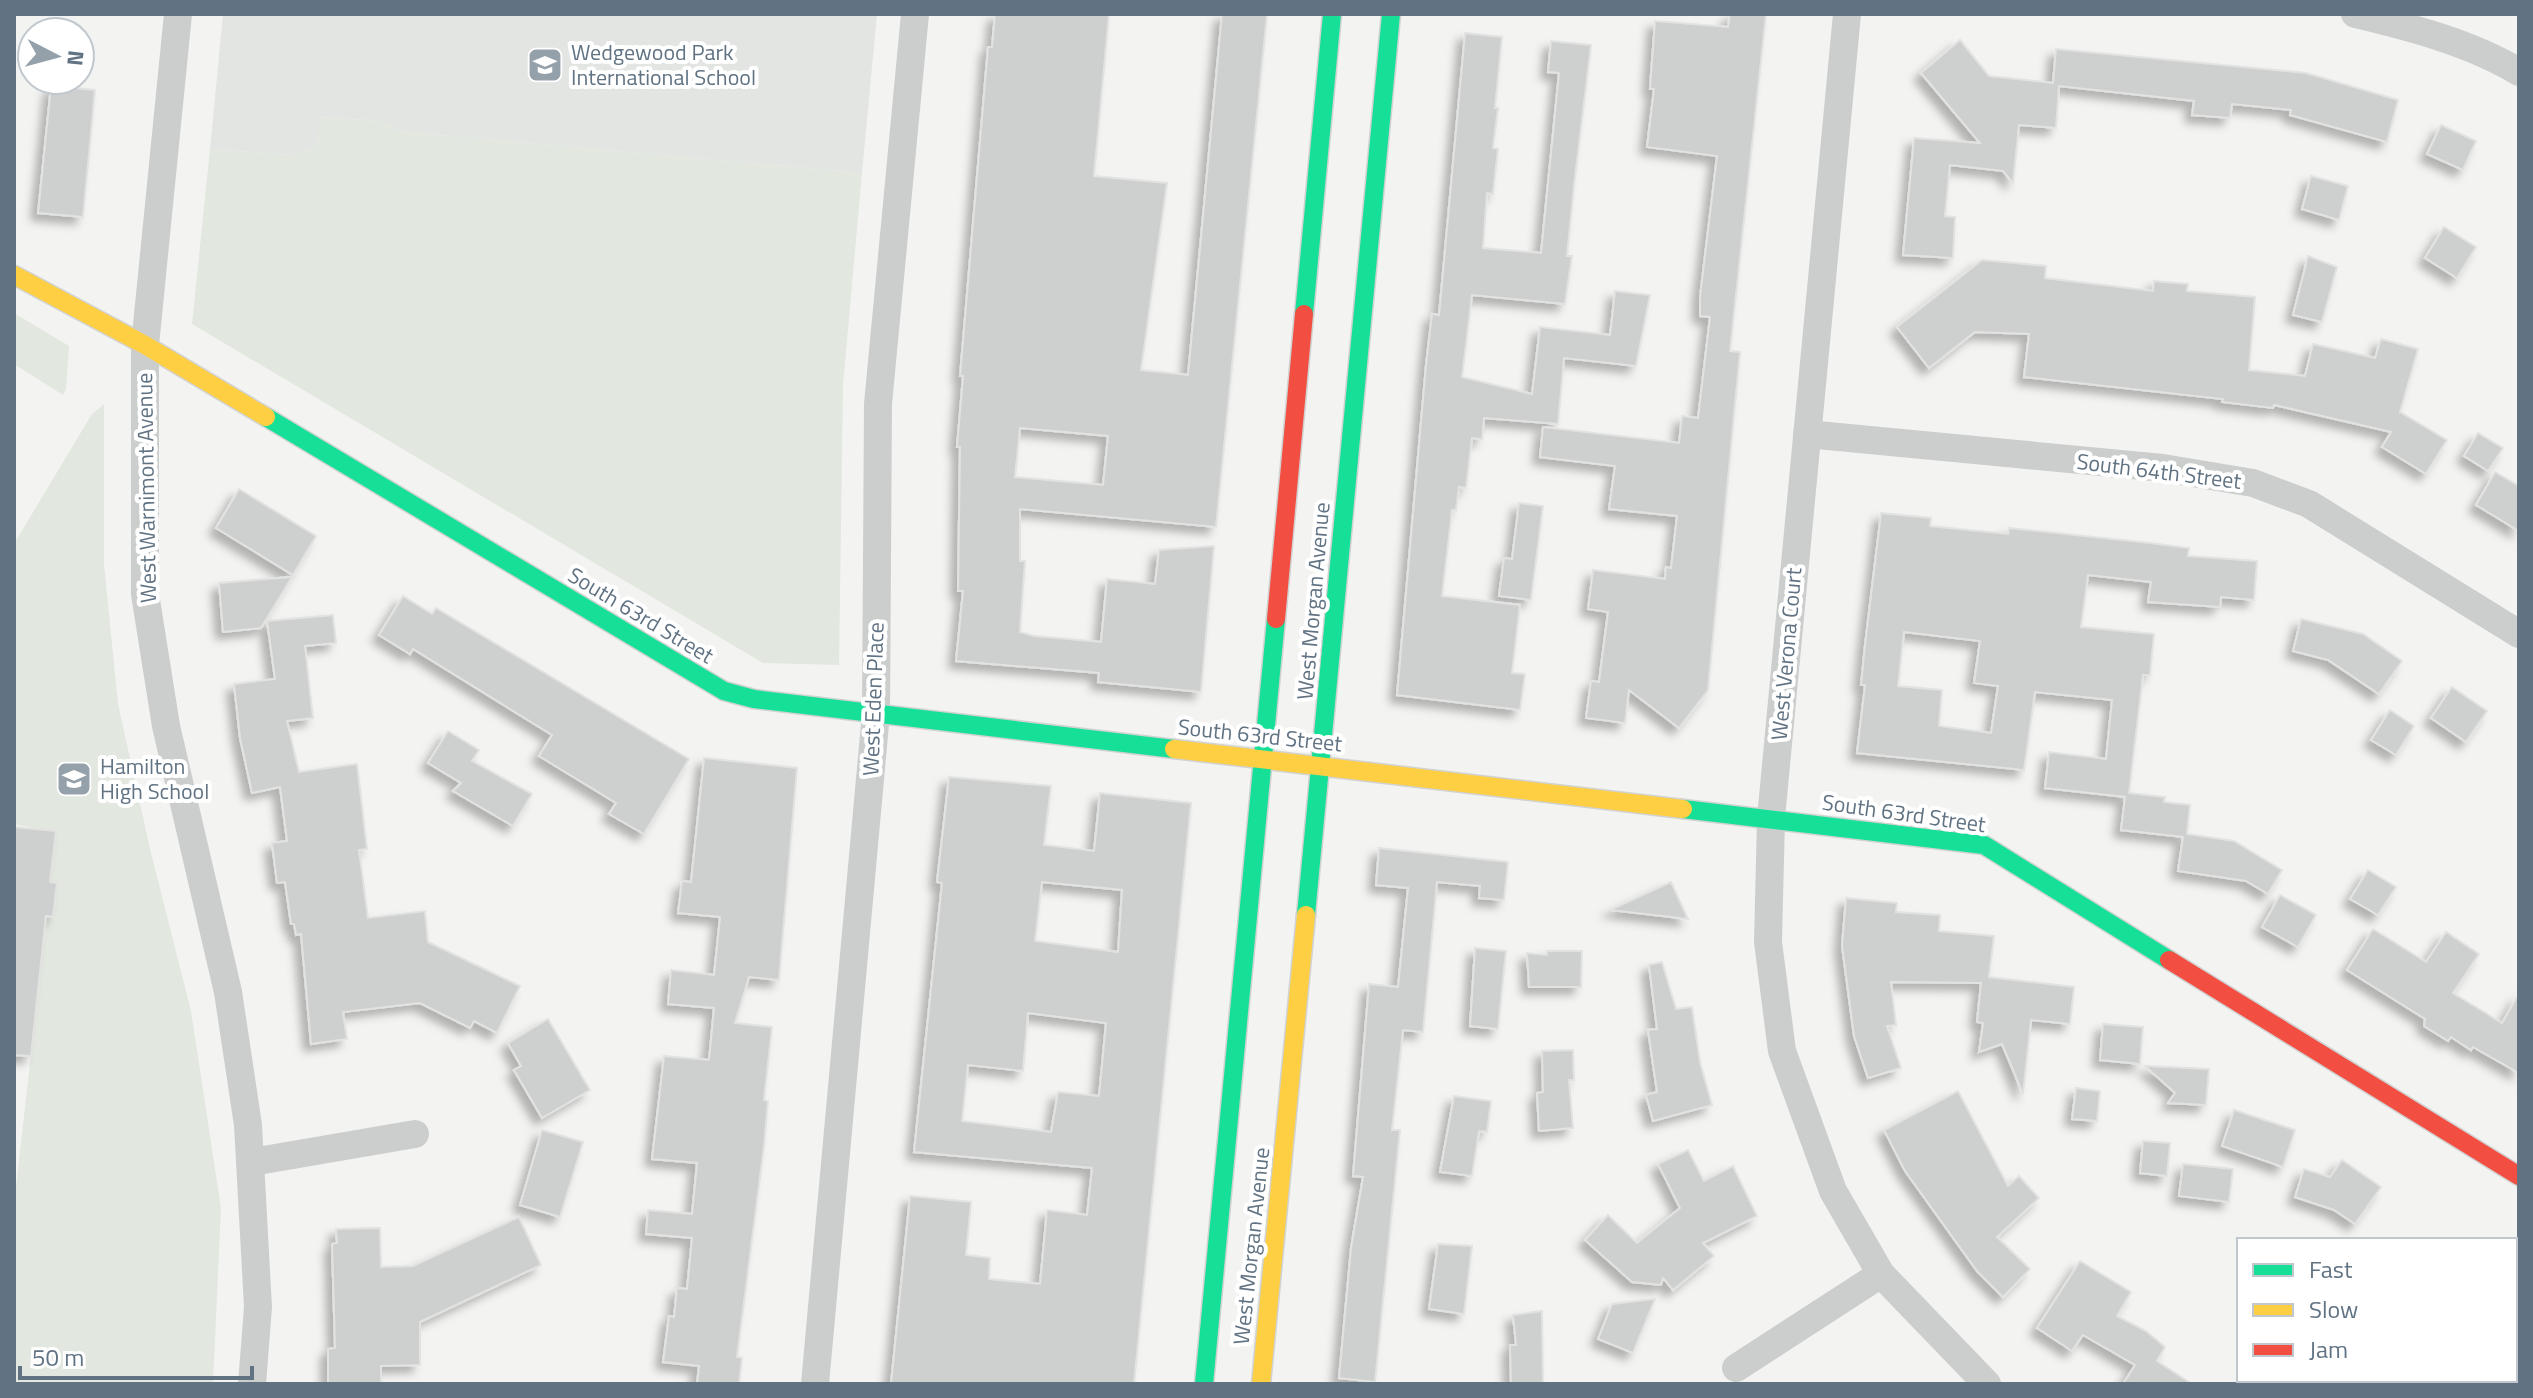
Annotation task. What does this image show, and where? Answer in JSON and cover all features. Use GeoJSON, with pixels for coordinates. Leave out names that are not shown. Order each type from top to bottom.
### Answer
{"type":"FeatureCollection","features":[{"type":"Feature","properties":{"kind":"street","name":"West Warnimont Avenue"},"geometry":{"type":"LineString","coordinates":[[178,14],[145,345],[145,594],[166,726],[228,992],[252,1162],[258,1307],[252,1384]]}},
{"type":"Feature","properties":{"kind":"street","name":"West Eden Place"},"geometry":{"type":"LineString","coordinates":[[815,1384],[876,713],[878,404],[915,14]]}},
{"type":"Feature","properties":{"kind":"street","name":"West Morgan Avenue"},"geometry":{"type":"LineString","coordinates":[[1204,1384],[1262,761],[1333,81],[1332,14]]}},
{"type":"Feature","properties":{"kind":"street","name":"West Morgan Avenue"},"geometry":{"type":"LineString","coordinates":[[1261,1384],[1322,767],[1377,85],[1391,14]]}},
{"type":"Feature","properties":{"kind":"street","name":"West Verona Court"},"geometry":{"type":"LineString","coordinates":[[1847,14],[1771,818],[1768,942],[1782,1051],[1833,1191],[1881,1274],[1987,1384]]}},
{"type":"Feature","properties":{"kind":"street"},"geometry":{"type":"LineString","coordinates":[[2355,14],[2395,23],[2498,59],[2519,72]]}},
{"type":"Feature","properties":{"kind":"street","name":"South 63rd Street"},"geometry":{"type":"LineString","coordinates":[[14,275],[145,345],[724,691],[754,699],[1984,845],[2519,1176]]}},
{"type":"Feature","properties":{"kind":"street","name":"South 64th Street"},"geometry":{"type":"LineString","coordinates":[[1807,434],[2163,468],[2253,483],[2309,504],[2519,634]]}},
{"type":"Feature","properties":{"kind":"street"},"geometry":{"type":"LineString","coordinates":[[252,1162],[415,1134]]}},
{"type":"Feature","properties":{"kind":"street"},"geometry":{"type":"LineString","coordinates":[[1736,1368],[1881,1274]]}},
{"type":"Feature","properties":{"kind":"shaded area","name":"Wedgewood Park International School"},"geometry":{"type":"Polygon","coordinates":[[[223,14],[877,14],[862,173],[396,131],[383,121],[320,117],[317,146],[293,155],[210,149],[223,14]]]}},
{"type":"Feature","properties":{"kind":"shaded area"},"geometry":{"type":"Polygon","coordinates":[[[319,117],[383,121],[396,131],[862,173],[843,385],[839,665],[763,663],[192,324],[210,149],[293,155],[317,146],[319,117]]]}},
{"type":"Feature","properties":{"kind":"shaded area"},"geometry":{"type":"Polygon","coordinates":[[[14,313],[69,346],[63,395],[14,364],[14,313]]]}},
{"type":"Feature","properties":{"kind":"shaded area","name":"Hamilton High School"},"geometry":{"type":"Polygon","coordinates":[[[104,404],[104,564],[118,704],[191,1011],[221,1208],[213,1384],[14,1384],[14,1205],[56,832],[14,824],[14,544],[92,414],[104,404]]]}},
{"type":"Feature","properties":{"kind":"building"},"geometry":{"type":"Polygon","coordinates":[[[995,14],[1109,14],[1094,176],[1167,183],[1141,370],[1188,375],[1222,14],[1267,14],[1216,527],[1020,509],[1020,561],[1025,561],[1020,632],[1034,636],[1101,642],[1107,579],[1155,584],[1159,550],[1214,546],[1201,692],[1098,682],[1099,673],[956,661],[963,591],[958,591],[960,447],[957,447],[963,376],[960,376],[988,47],[992,47],[995,14]],[[1020,428],[1015,477],[1103,485],[1108,436],[1020,428]]]}},
{"type":"Feature","properties":{"kind":"building"},"geometry":{"type":"Polygon","coordinates":[[[1730,14],[1766,14],[1730,351],[1740,352],[1708,690],[1679,728],[1629,690],[1625,723],[1586,718],[1591,681],[1599,682],[1608,612],[1588,609],[1593,570],[1665,579],[1666,567],[1671,568],[1677,516],[1609,509],[1615,466],[1540,457],[1543,427],[1679,443],[1682,416],[1698,418],[1710,317],[1700,316],[1700,297],[1717,156],[1647,147],[1654,89],[1650,89],[1655,21],[1728,27],[1730,14]]]}},
{"type":"Feature","properties":{"kind":"building"},"geometry":{"type":"Polygon","coordinates":[[[1465,33],[1502,37],[1493,148],[1498,149],[1493,194],[1487,193],[1483,248],[1541,253],[1559,73],[1548,72],[1551,41],[1591,45],[1574,186],[1567,256],[1572,256],[1565,304],[1472,295],[1462,377],[1532,394],[1540,327],[1610,335],[1615,291],[1650,295],[1636,366],[1564,358],[1558,424],[1484,418],[1482,439],[1472,438],[1466,488],[1459,487],[1456,510],[1452,510],[1442,596],[1520,605],[1512,673],[1525,674],[1520,710],[1397,695],[1426,365],[1432,314],[1439,315],[1465,33]]]}},
{"type":"Feature","properties":{"kind":"building"},"geometry":{"type":"Polygon","coordinates":[[[1960,40],[1989,76],[2053,83],[2056,49],[2306,73],[2398,100],[2387,142],[2290,115],[2291,110],[2232,104],[2230,118],[2192,115],[2194,101],[2059,86],[2056,128],[2019,125],[2013,183],[2003,171],[1950,165],[1945,216],[1955,217],[1953,258],[1903,255],[1914,138],[1980,143],[1921,73],[1960,40]]]}},
{"type":"Feature","properties":{"kind":"building"},"geometry":{"type":"Polygon","coordinates":[[[50,96],[94,96],[83,217],[38,213],[50,96]]]}},
{"type":"Feature","properties":{"kind":"building"},"geometry":{"type":"Polygon","coordinates":[[[2441,125],[2476,141],[2463,170],[2427,154],[2441,125]]]}},
{"type":"Feature","properties":{"kind":"building"},"geometry":{"type":"Polygon","coordinates":[[[2311,176],[2348,186],[2339,220],[2302,209],[2311,176]]]}},
{"type":"Feature","properties":{"kind":"building"},"geometry":{"type":"Polygon","coordinates":[[[2444,227],[2476,247],[2457,278],[2425,258],[2444,227]]]}},
{"type":"Feature","properties":{"kind":"building"},"geometry":{"type":"Polygon","coordinates":[[[2308,256],[2337,267],[2322,322],[2293,315],[2308,256]]]}},
{"type":"Feature","properties":{"kind":"building"},"geometry":{"type":"Polygon","coordinates":[[[1982,260],[2046,266],[2045,278],[2153,291],[2154,281],[2188,284],[2187,291],[2255,297],[2249,370],[2305,376],[2313,344],[2375,358],[2381,339],[2418,349],[2400,412],[2447,440],[2426,474],[2382,447],[2391,432],[2274,405],[2273,408],[2222,402],[2223,399],[2024,377],[2029,334],[1975,332],[1929,368],[1897,327],[1982,260]]]}},
{"type":"Feature","properties":{"kind":"building"},"geometry":{"type":"Polygon","coordinates":[[[2478,433],[2503,448],[2488,471],[2464,456],[2478,433]]]}},
{"type":"Feature","properties":{"kind":"building"},"geometry":{"type":"Polygon","coordinates":[[[2495,472],[2519,486],[2519,531],[2476,505],[2495,472]]]}},
{"type":"Feature","properties":{"kind":"building"},"geometry":{"type":"Polygon","coordinates":[[[239,489],[316,536],[293,575],[216,528],[239,489]]]}},
{"type":"Feature","properties":{"kind":"building"},"geometry":{"type":"Polygon","coordinates":[[[1519,503],[1543,506],[1531,600],[1499,596],[1504,558],[1512,559],[1519,503]]]}},
{"type":"Feature","properties":{"kind":"building"},"geometry":{"type":"Polygon","coordinates":[[[1881,513],[1931,518],[1930,526],[2008,534],[2009,528],[2150,543],[2189,548],[2188,556],[2257,561],[2254,600],[2221,597],[2220,607],[2148,602],[2151,582],[2088,575],[2081,627],[2154,634],[2150,675],[2143,675],[2129,793],[2165,797],[2164,802],[2190,805],[2187,834],[2234,841],[2282,870],[2268,894],[2246,881],[2178,871],[2183,837],[2121,830],[2125,797],[2045,788],[2049,752],[2106,759],[2112,700],[2035,692],[2024,770],[1857,753],[1865,685],[1861,685],[1881,513]],[[1904,632],[1898,686],[1942,690],[1939,726],[1991,733],[1998,686],[1974,683],[1980,641],[1904,632]]]}},
{"type":"Feature","properties":{"kind":"building"},"geometry":{"type":"Polygon","coordinates":[[[292,577],[261,628],[223,632],[219,583],[292,577]]]}},
{"type":"Feature","properties":{"kind":"building"},"geometry":{"type":"Polygon","coordinates":[[[403,596],[432,614],[436,608],[689,759],[644,834],[609,814],[616,803],[539,756],[552,735],[413,649],[410,654],[379,635],[403,596]]]}},
{"type":"Feature","properties":{"kind":"building"},"geometry":{"type":"Polygon","coordinates":[[[333,615],[336,643],[305,646],[313,718],[287,721],[299,772],[357,764],[367,849],[359,850],[368,918],[425,911],[428,942],[520,986],[497,1033],[474,1021],[470,1028],[420,1003],[343,1012],[347,1039],[311,1044],[301,934],[296,935],[294,924],[291,924],[285,882],[277,883],[272,843],[287,841],[280,787],[252,793],[240,738],[234,684],[275,679],[267,621],[333,615]]]}},
{"type":"Feature","properties":{"kind":"building"},"geometry":{"type":"Polygon","coordinates":[[[2301,619],[2363,634],[2402,661],[2379,694],[2328,660],[2293,651],[2301,619]]]}},
{"type":"Feature","properties":{"kind":"building"},"geometry":{"type":"Polygon","coordinates":[[[2452,687],[2487,711],[2466,742],[2431,718],[2452,687]]]}},
{"type":"Feature","properties":{"kind":"building"},"geometry":{"type":"Polygon","coordinates":[[[2390,710],[2414,726],[2396,755],[2371,740],[2390,710]]]}},
{"type":"Feature","properties":{"kind":"building"},"geometry":{"type":"Polygon","coordinates":[[[448,731],[479,750],[472,761],[532,794],[513,826],[453,791],[461,783],[428,763],[448,731]]]}},
{"type":"Feature","properties":{"kind":"building"},"geometry":{"type":"Polygon","coordinates":[[[704,758],[797,768],[779,980],[749,977],[735,1023],[772,1027],[764,1100],[768,1101],[764,1146],[737,1357],[742,1358],[739,1384],[697,1384],[699,1366],[663,1362],[669,1316],[674,1317],[677,1288],[687,1289],[692,1238],[646,1234],[648,1210],[692,1214],[697,1163],[652,1159],[664,1056],[709,1060],[714,1008],[668,1004],[671,970],[714,975],[720,917],[678,913],[682,881],[691,882],[704,758]]]}},
{"type":"Feature","properties":{"kind":"building"},"geometry":{"type":"Polygon","coordinates":[[[949,777],[1051,786],[1044,845],[1094,851],[1100,793],[1191,803],[1134,1384],[891,1384],[910,1196],[971,1202],[966,1255],[990,1258],[989,1279],[1040,1284],[1047,1210],[1087,1215],[1092,1168],[914,1152],[942,883],[937,882],[949,777]],[[1042,882],[1035,941],[1118,952],[1122,890],[1042,882]],[[1028,1013],[1023,1071],[968,1065],[962,1121],[1051,1132],[1058,1092],[1099,1096],[1106,1023],[1028,1013]]]}},
{"type":"Feature","properties":{"kind":"building"},"geometry":{"type":"Polygon","coordinates":[[[14,827],[56,831],[50,882],[57,883],[53,917],[46,916],[31,1056],[14,1055],[14,827]]]}},
{"type":"Feature","properties":{"kind":"building"},"geometry":{"type":"Polygon","coordinates":[[[1379,848],[1508,862],[1504,900],[1479,898],[1480,886],[1437,882],[1423,1032],[1403,1030],[1392,1130],[1400,1130],[1375,1382],[1339,1378],[1351,1248],[1363,1177],[1353,1176],[1369,984],[1398,987],[1408,888],[1376,885],[1379,848]]]}},
{"type":"Feature","properties":{"kind":"building"},"geometry":{"type":"Polygon","coordinates":[[[2368,870],[2396,887],[2378,915],[2350,899],[2368,870]]]}},
{"type":"Feature","properties":{"kind":"building"},"geometry":{"type":"Polygon","coordinates":[[[1671,882],[1688,919],[1610,910],[1671,882]]]}},
{"type":"Feature","properties":{"kind":"building"},"geometry":{"type":"Polygon","coordinates":[[[2280,895],[2316,915],[2298,947],[2262,927],[2280,895]]]}},
{"type":"Feature","properties":{"kind":"building"},"geometry":{"type":"Polygon","coordinates":[[[1846,898],[1897,903],[1896,912],[1940,915],[1939,931],[1994,936],[1989,977],[2074,987],[2070,1024],[2031,1020],[2023,1094],[2002,1044],[1979,1052],[1983,1023],[1977,1022],[1981,983],[1891,982],[1896,1025],[1887,1026],[1901,1068],[1868,1078],[1854,1036],[1842,946],[1846,898]]]}},
{"type":"Feature","properties":{"kind":"building"},"geometry":{"type":"Polygon","coordinates":[[[2373,929],[2426,962],[2446,932],[2479,954],[2453,993],[2502,1023],[2519,994],[2519,1073],[2451,1037],[2448,1041],[2424,1026],[2425,1019],[2347,970],[2373,929]]]}},
{"type":"Feature","properties":{"kind":"building"},"geometry":{"type":"Polygon","coordinates":[[[1475,948],[1506,951],[1498,1029],[1470,1026],[1475,948]]]}},
{"type":"Feature","properties":{"kind":"building"},"geometry":{"type":"Polygon","coordinates":[[[1547,951],[1582,951],[1581,987],[1529,987],[1527,953],[1547,955],[1547,951]]]}},
{"type":"Feature","properties":{"kind":"building"},"geometry":{"type":"Polygon","coordinates":[[[1662,962],[1676,1009],[1692,1007],[1700,1062],[1712,1105],[1653,1121],[1646,1095],[1657,1092],[1648,1030],[1657,1029],[1649,965],[1662,962]]]}},
{"type":"Feature","properties":{"kind":"building"},"geometry":{"type":"Polygon","coordinates":[[[548,1019],[590,1090],[542,1118],[514,1070],[521,1066],[508,1043],[548,1019]]]}},
{"type":"Feature","properties":{"kind":"building"},"geometry":{"type":"Polygon","coordinates":[[[2103,1024],[2143,1027],[2140,1064],[2100,1060],[2103,1024]]]}},
{"type":"Feature","properties":{"kind":"building"},"geometry":{"type":"Polygon","coordinates":[[[1573,1050],[1574,1080],[1569,1080],[1573,1128],[1539,1131],[1537,1093],[1543,1092],[1542,1051],[1573,1050]]]}},
{"type":"Feature","properties":{"kind":"building"},"geometry":{"type":"Polygon","coordinates":[[[2145,1066],[2209,1069],[2206,1105],[2168,1103],[2175,1093],[2145,1066]]]}},
{"type":"Feature","properties":{"kind":"building"},"geometry":{"type":"Polygon","coordinates":[[[2076,1088],[2100,1091],[2097,1121],[2072,1119],[2076,1088]]]}},
{"type":"Feature","properties":{"kind":"building"},"geometry":{"type":"Polygon","coordinates":[[[1958,1091],[2008,1186],[2019,1176],[2039,1198],[1997,1237],[2030,1269],[2003,1297],[1977,1271],[1905,1171],[1884,1130],[1958,1091]]]}},
{"type":"Feature","properties":{"kind":"building"},"geometry":{"type":"Polygon","coordinates":[[[1454,1096],[1491,1101],[1487,1132],[1479,1131],[1472,1176],[1440,1172],[1454,1096]]]}},
{"type":"Feature","properties":{"kind":"building"},"geometry":{"type":"Polygon","coordinates":[[[2234,1110],[2295,1130],[2283,1167],[2222,1146],[2234,1110]]]}},
{"type":"Feature","properties":{"kind":"building"},"geometry":{"type":"Polygon","coordinates":[[[542,1130],[583,1142],[560,1217],[520,1205],[542,1130]]]}},
{"type":"Feature","properties":{"kind":"building"},"geometry":{"type":"Polygon","coordinates":[[[2143,1141],[2170,1143],[2167,1176],[2140,1173],[2143,1141]]]}},
{"type":"Feature","properties":{"kind":"building"},"geometry":{"type":"Polygon","coordinates":[[[1688,1150],[1704,1181],[1733,1166],[1757,1216],[1703,1243],[1714,1256],[1673,1290],[1663,1278],[1661,1285],[1632,1282],[1585,1240],[1608,1215],[1637,1243],[1680,1208],[1658,1164],[1688,1150]]]}},
{"type":"Feature","properties":{"kind":"building"},"geometry":{"type":"Polygon","coordinates":[[[2342,1160],[2381,1187],[2355,1224],[2334,1210],[2295,1197],[2304,1169],[2330,1177],[2342,1160]]]}},
{"type":"Feature","properties":{"kind":"building"},"geometry":{"type":"Polygon","coordinates":[[[2183,1164],[2233,1169],[2229,1202],[2179,1196],[2183,1164]]]}},
{"type":"Feature","properties":{"kind":"building"},"geometry":{"type":"Polygon","coordinates":[[[519,1217],[541,1265],[420,1322],[420,1365],[381,1366],[381,1384],[328,1384],[328,1349],[335,1348],[332,1244],[337,1243],[336,1229],[380,1228],[381,1267],[413,1266],[519,1217]]]}},
{"type":"Feature","properties":{"kind":"building"},"geometry":{"type":"Polygon","coordinates":[[[1438,1244],[1472,1246],[1464,1314],[1429,1309],[1438,1244]]]}},
{"type":"Feature","properties":{"kind":"building"},"geometry":{"type":"Polygon","coordinates":[[[2080,1261],[2131,1292],[2117,1316],[2146,1331],[2165,1347],[2157,1361],[2192,1384],[2123,1384],[2135,1365],[2083,1335],[2072,1351],[2037,1328],[2080,1261]]]}},
{"type":"Feature","properties":{"kind":"building"},"geometry":{"type":"Polygon","coordinates":[[[1655,1299],[1633,1353],[1598,1339],[1612,1304],[1655,1299]]]}},
{"type":"Feature","properties":{"kind":"building"},"geometry":{"type":"Polygon","coordinates":[[[1542,1311],[1543,1384],[1511,1384],[1510,1345],[1516,1345],[1513,1315],[1542,1311]]]}},
{"type":"Feature","properties":{"kind":"traffic: fast"},"geometry":{"type":"LineString","coordinates":[[1304,314],[1332,14]]}},
{"type":"Feature","properties":{"kind":"traffic: fast"},"geometry":{"type":"LineString","coordinates":[[1306,915],[1391,14]]}},
{"type":"Feature","properties":{"kind":"traffic: fast"},"geometry":{"type":"LineString","coordinates":[[266,417],[724,691],[754,699],[1174,749]]}},
{"type":"Feature","properties":{"kind":"traffic: fast"},"geometry":{"type":"LineString","coordinates":[[1204,1384],[1276,619]]}},
{"type":"Feature","properties":{"kind":"traffic: fast"},"geometry":{"type":"LineString","coordinates":[[1683,809],[1984,845],[2169,960]]}},
{"type":"Feature","properties":{"kind":"traffic: slow"},"geometry":{"type":"LineString","coordinates":[[14,275],[145,345],[266,417]]}},
{"type":"Feature","properties":{"kind":"traffic: slow"},"geometry":{"type":"LineString","coordinates":[[1174,749],[1683,809]]}},
{"type":"Feature","properties":{"kind":"traffic: slow"},"geometry":{"type":"LineString","coordinates":[[1261,1384],[1306,915]]}},
{"type":"Feature","properties":{"kind":"traffic: jam"},"geometry":{"type":"LineString","coordinates":[[1276,619],[1304,314]]}},
{"type":"Feature","properties":{"kind":"traffic: jam"},"geometry":{"type":"LineString","coordinates":[[2169,960],[2519,1176]]}},
{"type":"Feature","properties":{"kind":"place","name":"Wedgewood Park International School"},"geometry":{"type":"Point","coordinates":[545,65]}},
{"type":"Feature","properties":{"kind":"place","name":"Hamilton High School"},"geometry":{"type":"Point","coordinates":[74,779]}}]}
